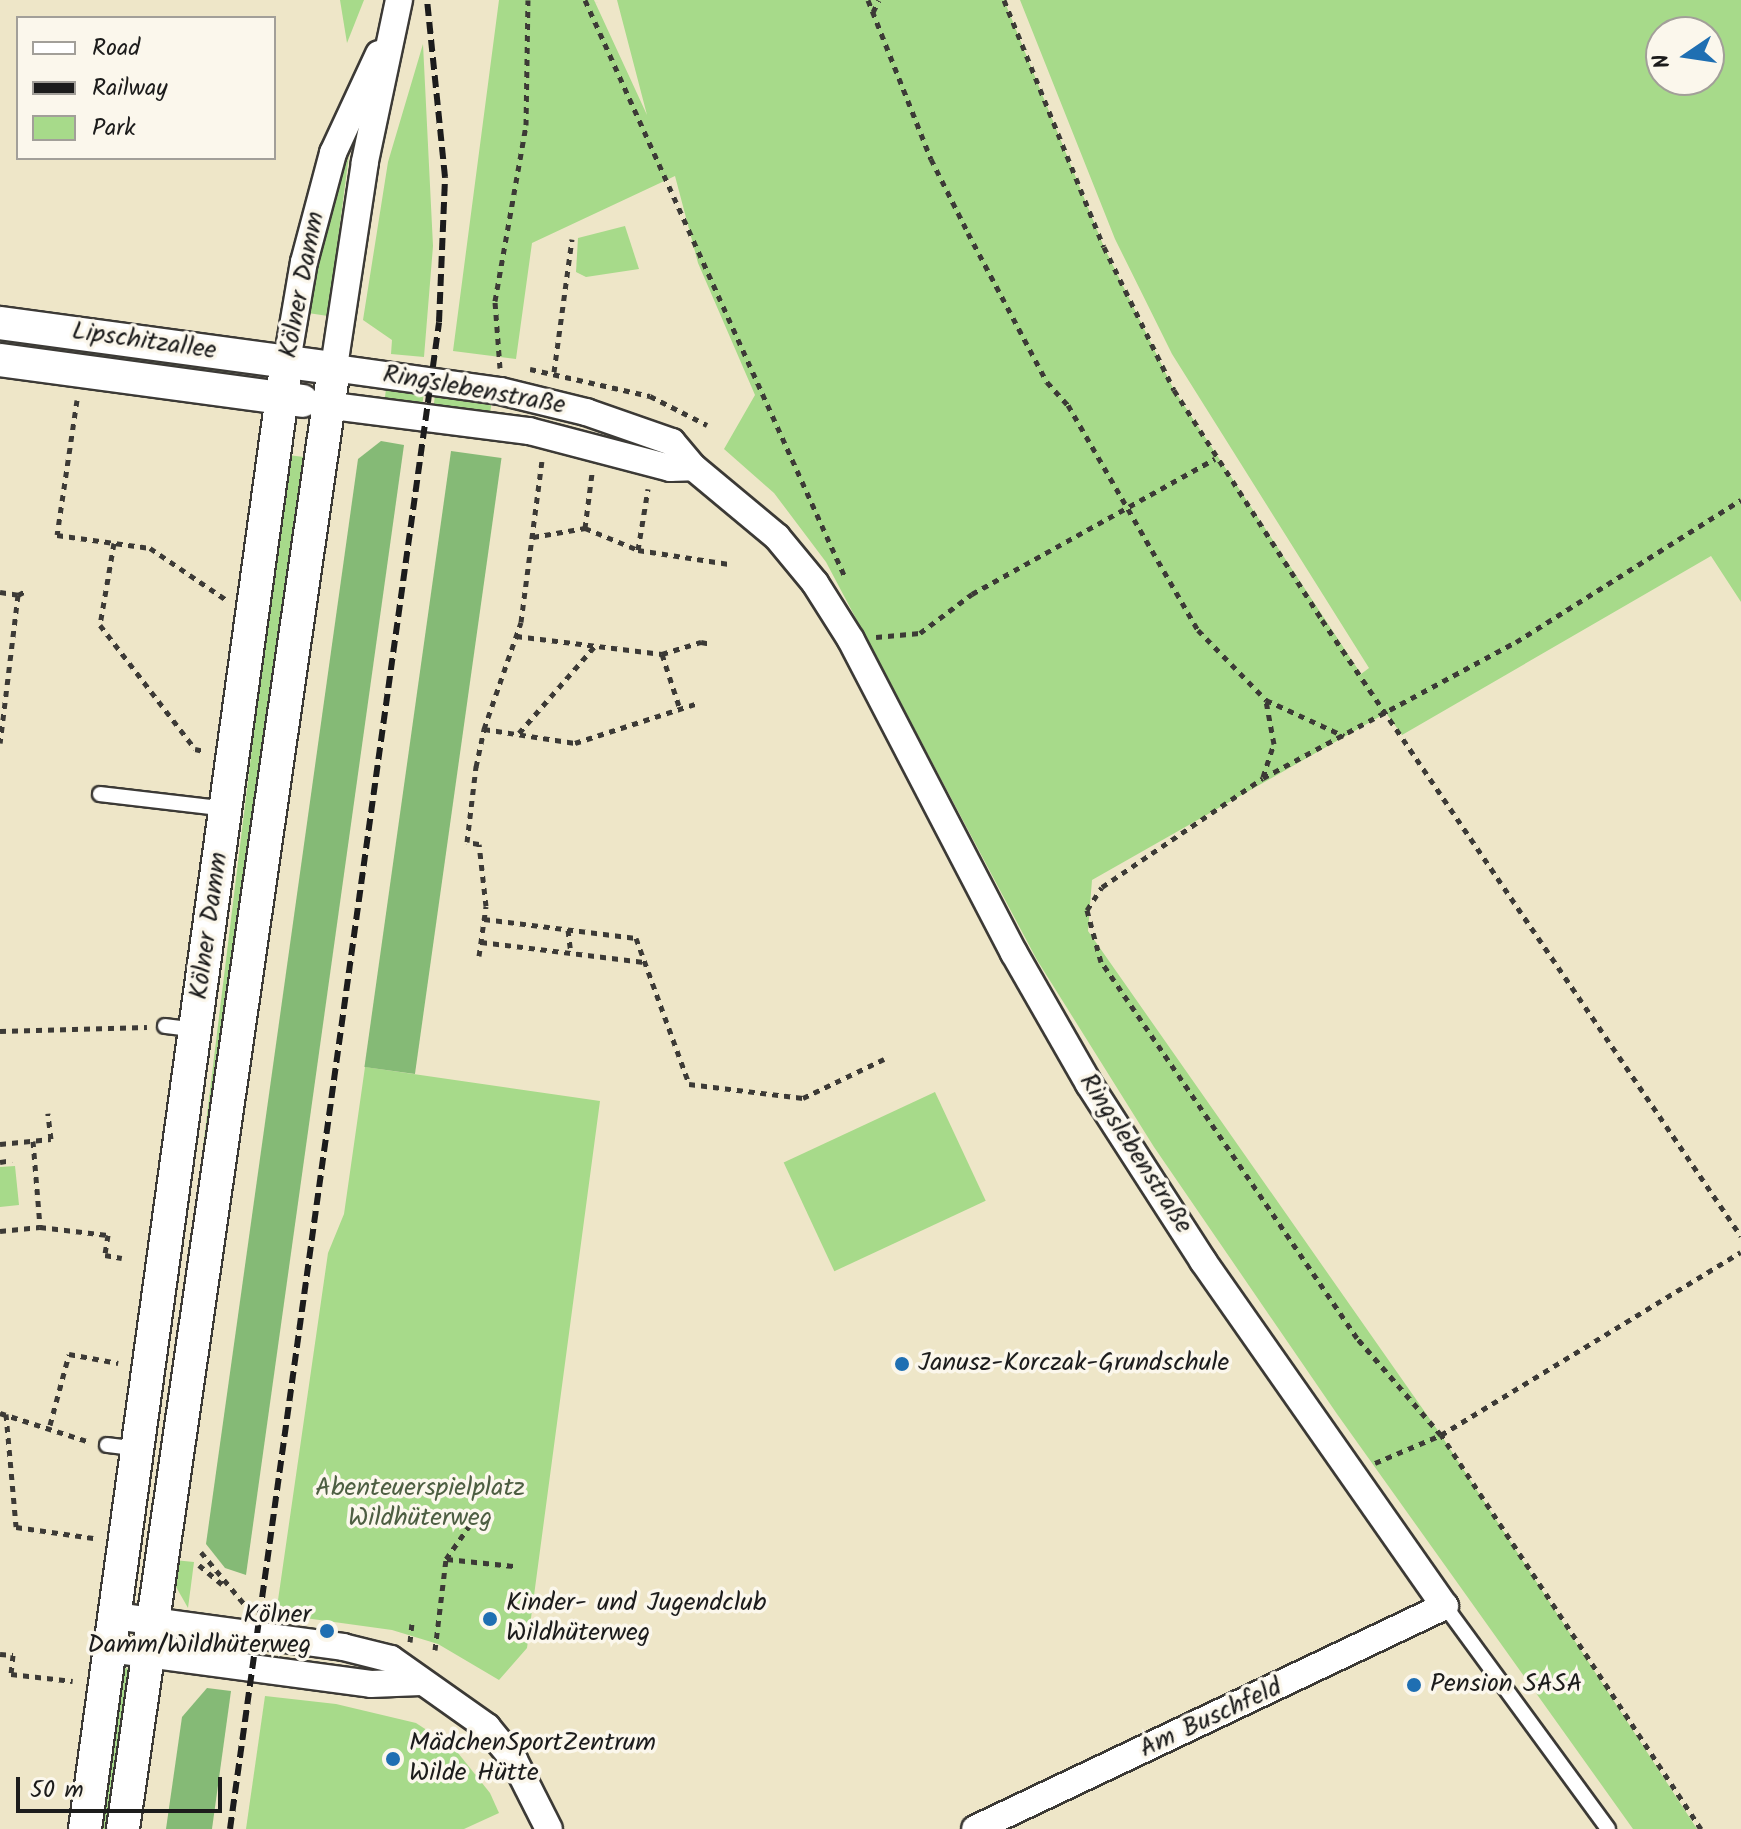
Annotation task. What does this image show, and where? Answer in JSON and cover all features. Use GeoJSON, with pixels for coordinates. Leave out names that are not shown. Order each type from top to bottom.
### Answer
{"type":"FeatureCollection","features":[{"type":"Feature","properties":{"kind":"street","name":"Kölner Damm"},"geometry":{"type":"LineString","coordinates":[[123,1829],[325,405],[334,368],[389,37],[399,0]]}},
{"type":"Feature","properties":{"kind":"street","name":"Kölner Damm"},"geometry":{"type":"LineString","coordinates":[[85,1829],[115,1616],[122,1447],[180,1028],[227,809],[287,361],[304,262],[333,153],[351,106],[389,37]]}},
{"type":"Feature","properties":{"kind":"street","name":"Lipschitzallee"},"geometry":{"type":"LineString","coordinates":[[0,323],[334,368]]}},
{"type":"Feature","properties":{"kind":"street","name":"Lipschitzallee"},"geometry":{"type":"LineString","coordinates":[[0,360],[325,405]]}},
{"type":"Feature","properties":{"kind":"street","name":"Ringslebenstraße"},"geometry":{"type":"LineString","coordinates":[[334,368],[500,391],[586,412],[672,442],[693,467],[777,537],[815,583],[851,640],[1014,953],[1089,1084],[1203,1261],[1445,1606]]}},
{"type":"Feature","properties":{"kind":"street","name":"Ringslebenstraße"},"geometry":{"type":"LineString","coordinates":[[325,405],[529,431],[670,468],[693,467]]}},
{"type":"Feature","properties":{"kind":"street","name":"Am Buschfeld"},"geometry":{"type":"LineString","coordinates":[[975,1829],[1445,1606]]}},
{"type":"Feature","properties":{"kind":"street"},"geometry":{"type":"LineString","coordinates":[[115,1616],[361,1650],[391,1659],[464,1709],[501,1741],[549,1829]]}},
{"type":"Feature","properties":{"kind":"street"},"geometry":{"type":"LineString","coordinates":[[110,1649],[371,1684],[421,1682]]}},
{"type":"Feature","properties":{"kind":"lane"},"geometry":{"type":"LineString","coordinates":[[100,794],[227,809]]}},
{"type":"Feature","properties":{"kind":"lane","name":"Ringslebenstraße"},"geometry":{"type":"LineString","coordinates":[[1445,1606],[1608,1829]]}},
{"type":"Feature","properties":{"kind":"path"},"geometry":{"type":"LineString","coordinates":[[500,391],[495,301],[526,125],[528,0]]}},
{"type":"Feature","properties":{"kind":"path"},"geometry":{"type":"LineString","coordinates":[[585,0],[851,589]]}},
{"type":"Feature","properties":{"kind":"path"},"geometry":{"type":"LineString","coordinates":[[868,0],[931,159],[962,221],[1047,382],[1068,405],[1124,510],[1198,630],[1266,700],[1345,736]]}},
{"type":"Feature","properties":{"kind":"path"},"geometry":{"type":"LineString","coordinates":[[873,13],[879,0]]}},
{"type":"Feature","properties":{"kind":"path"},"geometry":{"type":"LineString","coordinates":[[1004,0],[1104,247],[1174,390],[1215,459],[1741,1236]]}},
{"type":"Feature","properties":{"kind":"path"},"geometry":{"type":"LineString","coordinates":[[554,372],[572,239]]}},
{"type":"Feature","properties":{"kind":"path"},"geometry":{"type":"LineString","coordinates":[[77,400],[57,535],[150,548],[225,599]]}},
{"type":"Feature","properties":{"kind":"path"},"geometry":{"type":"LineString","coordinates":[[479,956],[484,919],[479,844],[467,842],[484,729],[516,636],[543,456]]}},
{"type":"Feature","properties":{"kind":"path"},"geometry":{"type":"LineString","coordinates":[[851,640],[920,633],[972,594],[1215,459]]}},
{"type":"Feature","properties":{"kind":"path"},"geometry":{"type":"LineString","coordinates":[[585,528],[592,468]]}},
{"type":"Feature","properties":{"kind":"path"},"geometry":{"type":"LineString","coordinates":[[638,550],[648,489]]}},
{"type":"Feature","properties":{"kind":"path"},"geometry":{"type":"LineString","coordinates":[[1701,1829],[1441,1435],[1357,1338],[1101,962],[1090,931],[1087,910],[1102,887],[1263,778],[1516,642],[1741,500]]}},
{"type":"Feature","properties":{"kind":"path"},"geometry":{"type":"LineString","coordinates":[[533,537],[585,528],[638,550],[729,564]]}},
{"type":"Feature","properties":{"kind":"path"},"geometry":{"type":"LineString","coordinates":[[114,543],[100,625],[195,749],[204,751]]}},
{"type":"Feature","properties":{"kind":"path"},"geometry":{"type":"LineString","coordinates":[[0,592],[18,595],[28,590]]}},
{"type":"Feature","properties":{"kind":"path"},"geometry":{"type":"LineString","coordinates":[[0,743],[18,595]]}},
{"type":"Feature","properties":{"kind":"path"},"geometry":{"type":"LineString","coordinates":[[516,636],[662,654],[701,642],[711,644]]}},
{"type":"Feature","properties":{"kind":"path"},"geometry":{"type":"LineString","coordinates":[[518,734],[595,646]]}},
{"type":"Feature","properties":{"kind":"path"},"geometry":{"type":"LineString","coordinates":[[662,654],[680,709]]}},
{"type":"Feature","properties":{"kind":"path"},"geometry":{"type":"LineString","coordinates":[[1263,778],[1274,744],[1266,700]]}},
{"type":"Feature","properties":{"kind":"path"},"geometry":{"type":"LineString","coordinates":[[484,729],[575,743],[698,703]]}},
{"type":"Feature","properties":{"kind":"path"},"geometry":{"type":"LineString","coordinates":[[484,919],[636,938],[689,1084],[803,1098],[884,1059]]}},
{"type":"Feature","properties":{"kind":"path"},"geometry":{"type":"LineString","coordinates":[[568,930],[571,953]]}},
{"type":"Feature","properties":{"kind":"path"},"geometry":{"type":"LineString","coordinates":[[481,942],[644,962]]}},
{"type":"Feature","properties":{"kind":"path"},"geometry":{"type":"LineString","coordinates":[[0,1031],[180,1028]]}},
{"type":"Feature","properties":{"kind":"path"},"geometry":{"type":"LineString","coordinates":[[0,1144],[51,1139],[48,1113]]}},
{"type":"Feature","properties":{"kind":"path"},"geometry":{"type":"LineString","coordinates":[[33,1141],[40,1227]]}},
{"type":"Feature","properties":{"kind":"path"},"geometry":{"type":"LineString","coordinates":[[0,1162],[12,1160]]}},
{"type":"Feature","properties":{"kind":"path"},"geometry":{"type":"LineString","coordinates":[[0,1231],[40,1227],[108,1235],[105,1255],[122,1258]]}},
{"type":"Feature","properties":{"kind":"path"},"geometry":{"type":"LineString","coordinates":[[1352,1473],[1441,1435],[1741,1252]]}},
{"type":"Feature","properties":{"kind":"path"},"geometry":{"type":"LineString","coordinates":[[50,1425],[69,1354],[118,1363]]}},
{"type":"Feature","properties":{"kind":"path"},"geometry":{"type":"LineString","coordinates":[[93,1538],[16,1527],[3,1460],[3,1414],[122,1447]]}},
{"type":"Feature","properties":{"kind":"path"},"geometry":{"type":"LineString","coordinates":[[435,1650],[446,1559],[479,1512]]}},
{"type":"Feature","properties":{"kind":"path"},"geometry":{"type":"LineString","coordinates":[[201,1552],[251,1610]]}},
{"type":"Feature","properties":{"kind":"path"},"geometry":{"type":"LineString","coordinates":[[446,1559],[514,1566]]}},
{"type":"Feature","properties":{"kind":"path"},"geometry":{"type":"LineString","coordinates":[[199,1565],[233,1591]]}},
{"type":"Feature","properties":{"kind":"path"},"geometry":{"type":"LineString","coordinates":[[410,1642],[412,1624]]}},
{"type":"Feature","properties":{"kind":"path"},"geometry":{"type":"LineString","coordinates":[[0,1654],[13,1655],[11,1674],[73,1681]]}},
{"type":"Feature","properties":{"kind":"green space"},"geometry":{"type":"Polygon","coordinates":[[[340,0],[364,0],[347,43],[340,0]]]}},
{"type":"Feature","properties":{"kind":"green space"},"geometry":{"type":"Polygon","coordinates":[[[499,0],[594,0],[647,115],[617,0],[1004,0],[1104,247],[1174,390],[1361,674],[1369,668],[1172,354],[1115,239],[1020,0],[1741,0],[1741,602],[1711,556],[1402,735],[1386,713],[1092,880],[1088,931],[1441,1435],[1697,1829],[1633,1829],[1337,1414],[1154,1147],[1037,960],[826,562],[774,493],[724,449],[755,395],[698,263],[675,176],[532,243],[516,359],[453,351],[499,0]]]}},
{"type":"Feature","properties":{"kind":"green space"},"geometry":{"type":"Polygon","coordinates":[[[423,44],[433,246],[424,357],[391,354],[392,340],[363,320],[388,162],[423,44]]]}},
{"type":"Feature","properties":{"kind":"green space"},"geometry":{"type":"Polygon","coordinates":[[[349,155],[328,316],[308,313],[321,241],[349,155]]]}},
{"type":"Feature","properties":{"kind":"green space"},"geometry":{"type":"Polygon","coordinates":[[[625,226],[639,269],[586,277],[576,272],[578,238],[625,226]]]}},
{"type":"Feature","properties":{"kind":"green space"},"geometry":{"type":"Polygon","coordinates":[[[31,339],[232,367],[230,379],[29,351],[31,339]]]}},
{"type":"Feature","properties":{"kind":"green space"},"geometry":{"type":"Polygon","coordinates":[[[386,389],[424,394],[422,406],[385,401],[386,389]]]}},
{"type":"Feature","properties":{"kind":"green space"},"geometry":{"type":"Polygon","coordinates":[[[435,395],[492,402],[490,414],[434,407],[435,395]]]}},
{"type":"Feature","properties":{"kind":"green space"},"geometry":{"type":"Polygon","coordinates":[[[381,441],[404,445],[246,1575],[225,1568],[206,1544],[358,459],[381,441]]]}},
{"type":"Feature","properties":{"kind":"green space"},"geometry":{"type":"Polygon","coordinates":[[[451,451],[502,458],[415,1074],[364,1067],[451,451]]]}},
{"type":"Feature","properties":{"kind":"green space"},"geometry":{"type":"Polygon","coordinates":[[[288,455],[304,457],[171,1537],[155,1535],[288,455]]]}},
{"type":"Feature","properties":{"kind":"green space","name":"Abenteuerspielplatz Wildhüterweg"},"geometry":{"type":"Polygon","coordinates":[[[365,1067],[600,1101],[527,1648],[499,1680],[438,1644],[392,1630],[276,1614],[328,1253],[344,1214],[365,1067]]]}},
{"type":"Feature","properties":{"kind":"green space"},"geometry":{"type":"Polygon","coordinates":[[[935,1092],[986,1201],[834,1271],[784,1163],[935,1092]]]}},
{"type":"Feature","properties":{"kind":"green space"},"geometry":{"type":"Polygon","coordinates":[[[15,1166],[19,1205],[0,1207],[0,1167],[15,1166]]]}},
{"type":"Feature","properties":{"kind":"green space"},"geometry":{"type":"Polygon","coordinates":[[[174,1560],[194,1562],[188,1608],[175,1585],[174,1560]]]}},
{"type":"Feature","properties":{"kind":"green space"},"geometry":{"type":"Polygon","coordinates":[[[123,1668],[132,1669],[113,1829],[97,1829],[123,1668]]]}},
{"type":"Feature","properties":{"kind":"green space"},"geometry":{"type":"Polygon","coordinates":[[[207,1688],[231,1691],[212,1829],[166,1829],[182,1717],[207,1688]]]}},
{"type":"Feature","properties":{"kind":"green space","name":"MädchenSportZentrum Wilde Hütte"},"geometry":{"type":"Polygon","coordinates":[[[265,1696],[336,1704],[416,1723],[454,1748],[490,1793],[499,1813],[464,1829],[246,1829],[265,1696]]]}},
{"type":"Feature","properties":{"kind":"railway"},"geometry":{"type":"LineString","coordinates":[[230,1829],[439,322],[445,177],[427,0]]}},
{"type":"Feature","properties":{"kind":"place","name":"Janusz-Korczak-Grundschule"},"geometry":{"type":"Point","coordinates":[902,1364]}},
{"type":"Feature","properties":{"kind":"place","name":"Kinder- und Jugendclub Wildhüterweg"},"geometry":{"type":"Point","coordinates":[490,1619]}},
{"type":"Feature","properties":{"kind":"place","name":"Kölner Damm/Wildhüterweg"},"geometry":{"type":"Point","coordinates":[327,1631]}},
{"type":"Feature","properties":{"kind":"place","name":"Pension SASA"},"geometry":{"type":"Point","coordinates":[1414,1685]}},
{"type":"Feature","properties":{"kind":"place","name":"MädchenSportZentrum Wilde Hütte"},"geometry":{"type":"Point","coordinates":[393,1759]}}]}
